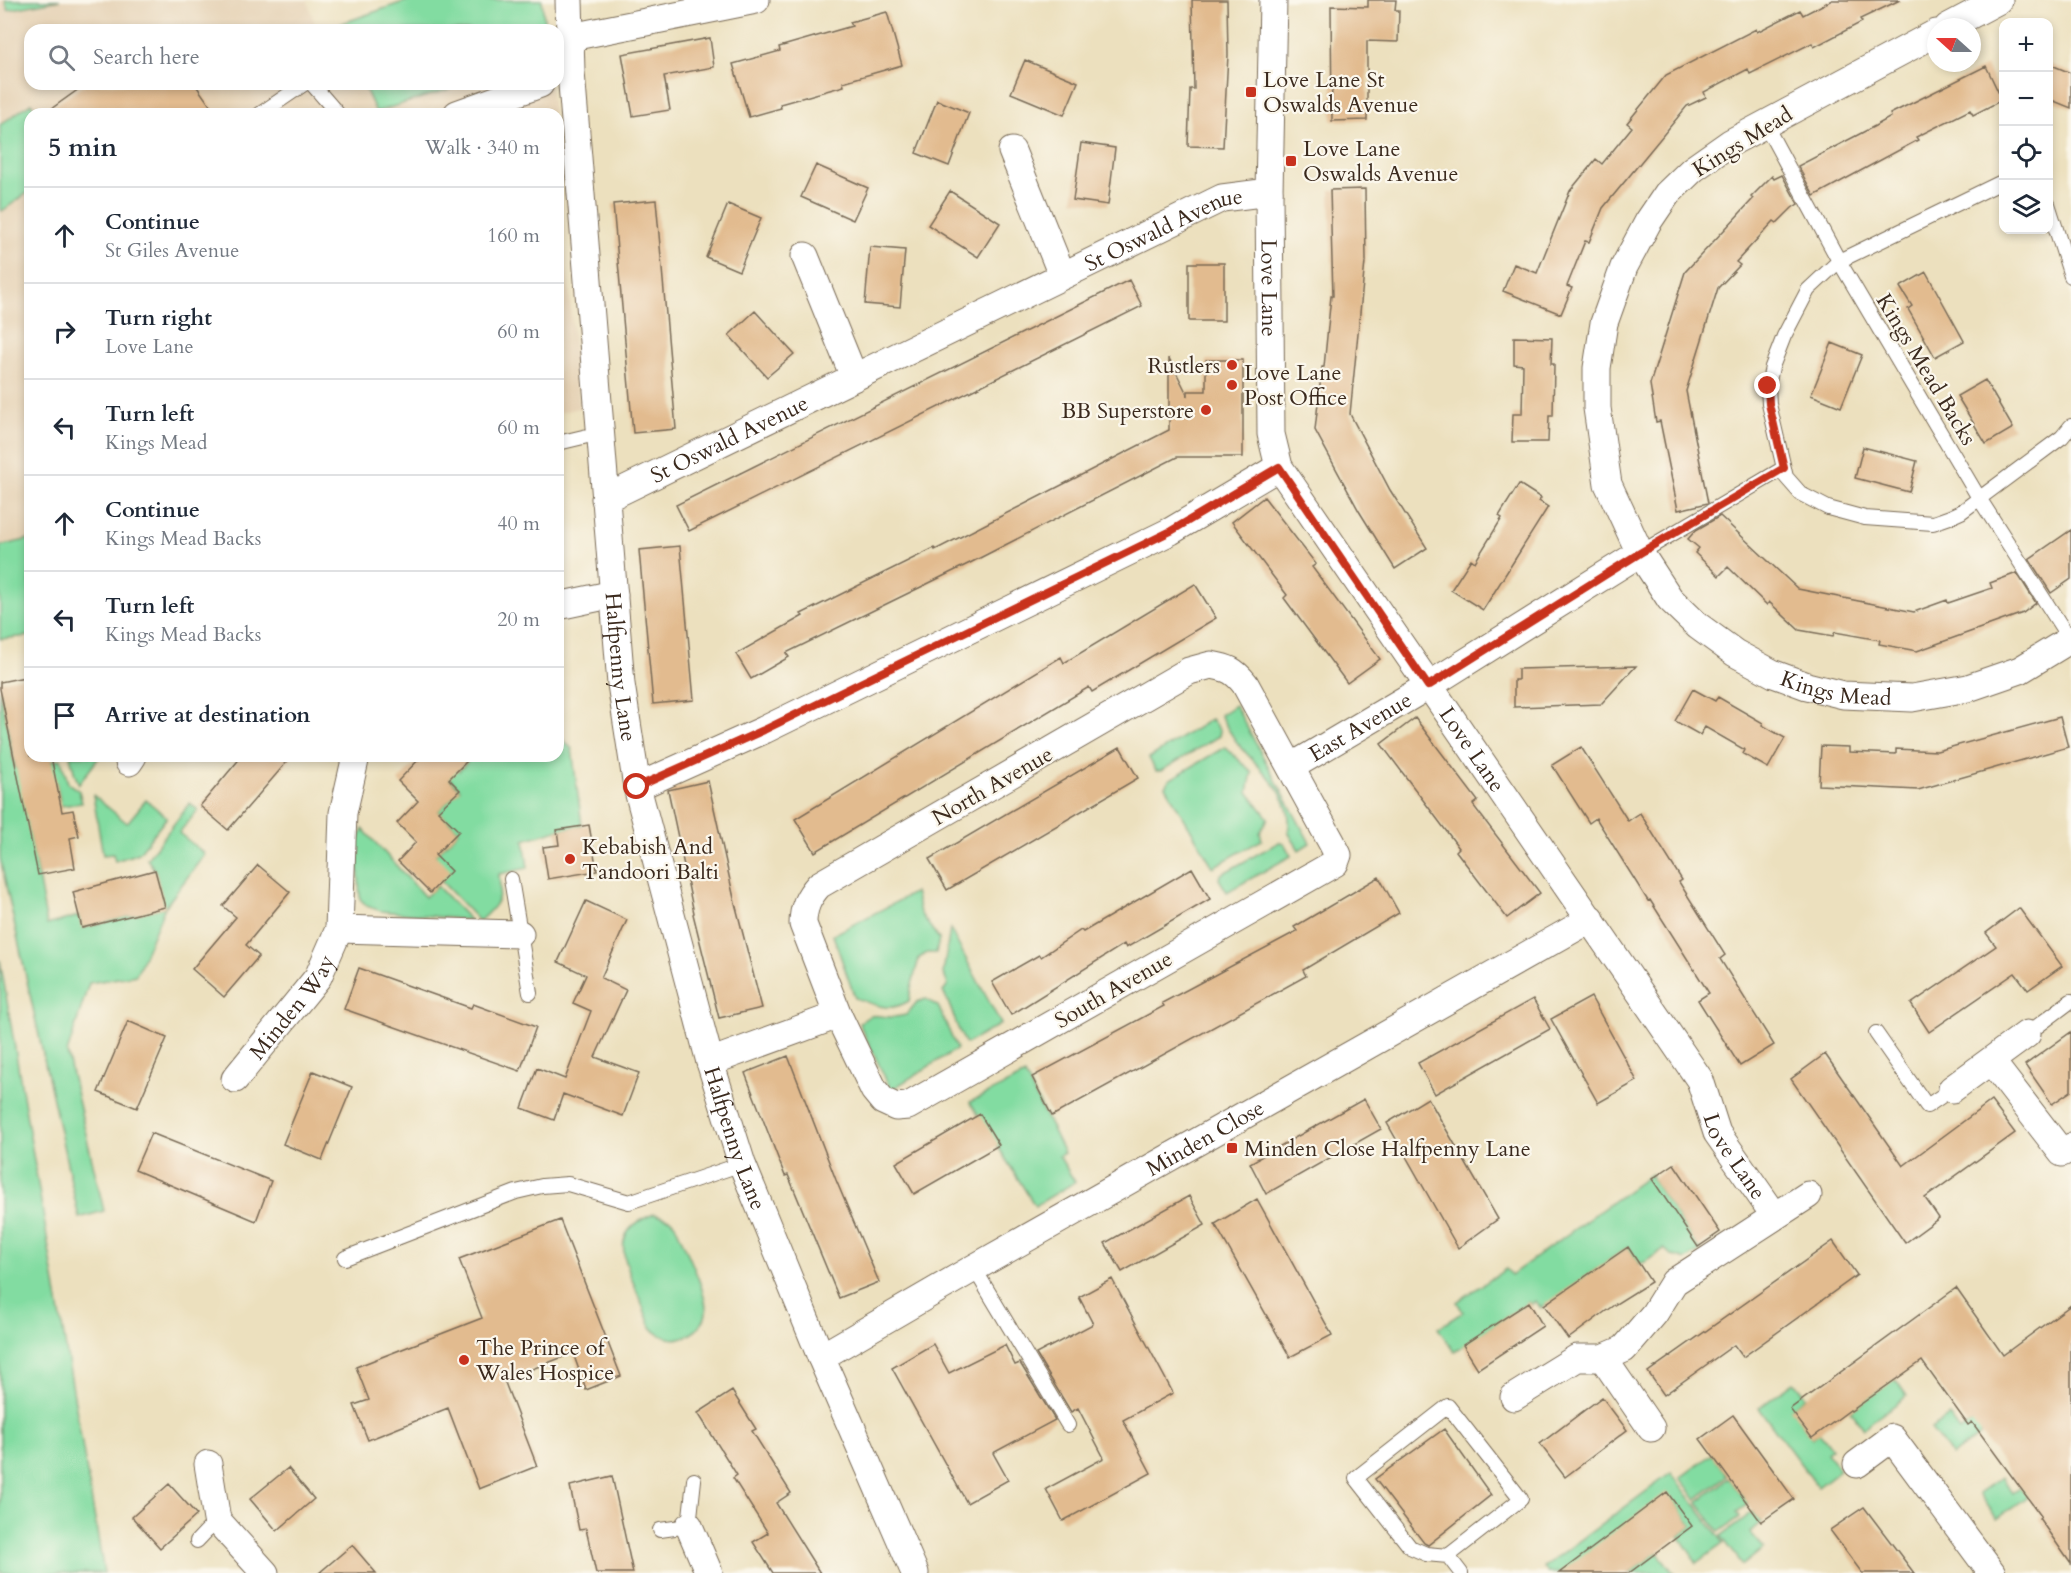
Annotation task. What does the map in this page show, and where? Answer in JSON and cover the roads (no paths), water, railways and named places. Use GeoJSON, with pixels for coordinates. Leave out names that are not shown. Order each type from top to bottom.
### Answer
{"type":"FeatureCollection","features":[{"type":"Feature","properties":{"kind":"street","name":"Halfpenny Lane"},"geometry":{"type":"LineString","coordinates":[[569,0],[571,37],[565,75],[600,433],[621,684],[637,787],[710,1062],[742,1164],[821,1357],[915,1573]]}},
{"type":"Feature","properties":{"kind":"street"},"geometry":{"type":"LineString","coordinates":[[571,37],[756,0]]}},
{"type":"Feature","properties":{"kind":"street","name":"Love Lane"},"geometry":{"type":"LineString","coordinates":[[1273,0],[1269,192],[1271,434],[1279,467],[1700,1080],[1717,1133],[1775,1216]]}},
{"type":"Feature","properties":{"kind":"street"},"geometry":{"type":"LineString","coordinates":[[1965,18],[1999,0]]}},
{"type":"Feature","properties":{"kind":"street","name":"Kings Mead"},"geometry":{"type":"LineString","coordinates":[[1927,38],[1730,143],[1692,169],[1667,194],[1648,222],[1624,267],[1604,323],[1597,368],[1597,408],[1608,484],[1640,553],[1670,599],[1698,626],[1735,653],[1785,678],[1807,686],[1843,695],[1912,698],[1968,688],[2020,670],[2070,639]]}},
{"type":"Feature","properties":{"kind":"street"},"geometry":{"type":"LineString","coordinates":[[474,108],[523,90]]}},
{"type":"Feature","properties":{"kind":"street","name":"St Oswald Avenue"},"geometry":{"type":"LineString","coordinates":[[1012,151],[1062,275]]}},
{"type":"Feature","properties":{"kind":"street","name":"St Oswald Avenue"},"geometry":{"type":"LineString","coordinates":[[605,499],[1222,198],[1269,192]]}},
{"type":"Feature","properties":{"kind":"street"},"geometry":{"type":"LineString","coordinates":[[805,256],[854,377]]}},
{"type":"Feature","properties":{"kind":"street"},"geometry":{"type":"LineString","coordinates":[[637,787],[764,730],[1171,531],[1279,467]]}},
{"type":"Feature","properties":{"kind":"street"},"geometry":{"type":"LineString","coordinates":[[1428,686],[1640,553]]}},
{"type":"Feature","properties":{"kind":"street"},"geometry":{"type":"LineString","coordinates":[[564,605],[614,594]]}},
{"type":"Feature","properties":{"kind":"street","name":"East Avenue"},"geometry":{"type":"LineString","coordinates":[[1189,671],[1211,666],[1227,668],[1237,674],[1245,684],[1332,843]]}},
{"type":"Feature","properties":{"kind":"street","name":"North Avenue"},"geometry":{"type":"LineString","coordinates":[[838,1016],[803,924],[809,896],[819,885],[1189,671]]}},
{"type":"Feature","properties":{"kind":"street","name":"East Avenue"},"geometry":{"type":"LineString","coordinates":[[1291,767],[1428,686]]}},
{"type":"Feature","properties":{"kind":"street","name":"Minden Way"},"geometry":{"type":"LineString","coordinates":[[235,1079],[318,977],[339,929],[343,813],[355,762]]}},
{"type":"Feature","properties":{"kind":"street","name":"South Avenue"},"geometry":{"type":"LineString","coordinates":[[838,1016],[874,1090],[883,1101],[896,1107],[908,1106],[1335,863],[1338,855],[1332,843]]}},
{"type":"Feature","properties":{"kind":"street","name":"Minden Close"},"geometry":{"type":"LineString","coordinates":[[821,1357],[1591,919]]}},
{"type":"Feature","properties":{"kind":"street","name":"Minden Way"},"geometry":{"type":"LineString","coordinates":[[339,929],[520,934]]}},
{"type":"Feature","properties":{"kind":"street"},"geometry":{"type":"LineString","coordinates":[[710,1062],[838,1016]]}},
{"type":"Feature","properties":{"kind":"street"},"geometry":{"type":"LineString","coordinates":[[1952,1089],[2027,1034]]}},
{"type":"Feature","properties":{"kind":"street"},"geometry":{"type":"LineString","coordinates":[[1991,1060],[2062,1153],[2071,1147]]}},
{"type":"Feature","properties":{"kind":"street"},"geometry":{"type":"LineString","coordinates":[[1514,1397],[1577,1358],[1603,1358],[1624,1349],[1654,1314],[1674,1282],[1808,1195]]}},
{"type":"Feature","properties":{"kind":"street"},"geometry":{"type":"LineString","coordinates":[[1603,1358],[1651,1428]]}},
{"type":"Feature","properties":{"kind":"street"},"geometry":{"type":"LineString","coordinates":[[1857,1464],[1892,1438],[1992,1573]]}},
{"type":"Feature","properties":{"kind":"street"},"geometry":{"type":"LineString","coordinates":[[208,1464],[217,1521],[265,1573]]}},
{"type":"Feature","properties":{"kind":"street"},"geometry":{"type":"LineString","coordinates":[[689,1526],[710,1573]]}},
{"type":"Feature","properties":{"kind":"lane"},"geometry":{"type":"LineString","coordinates":[[269,108],[295,90]]}},
{"type":"Feature","properties":{"kind":"lane"},"geometry":{"type":"LineString","coordinates":[[317,90],[333,108]]}},
{"type":"Feature","properties":{"kind":"lane","name":"Kings Mead Backs"},"geometry":{"type":"LineString","coordinates":[[1765,124],[1839,261],[1979,498],[2070,639]]}},
{"type":"Feature","properties":{"kind":"lane"},"geometry":{"type":"LineString","coordinates":[[1999,183],[1839,261],[1808,290],[1784,336],[1772,367],[1768,386],[1769,404],[1786,477],[1801,494],[1828,508],[1865,518],[1933,523],[1961,512],[2062,437],[2071,426]]}},
{"type":"Feature","properties":{"kind":"lane"},"geometry":{"type":"LineString","coordinates":[[2053,217],[2071,276]]}},
{"type":"Feature","properties":{"kind":"lane"},"geometry":{"type":"LineString","coordinates":[[564,441],[600,433]]}},
{"type":"Feature","properties":{"kind":"lane"},"geometry":{"type":"LineString","coordinates":[[1640,553],[1784,468]]}},
{"type":"Feature","properties":{"kind":"lane"},"geometry":{"type":"LineString","coordinates":[[511,879],[530,993]]}},
{"type":"Feature","properties":{"kind":"lane"},"geometry":{"type":"LineString","coordinates":[[2027,1034],[2071,1001]]}},
{"type":"Feature","properties":{"kind":"lane"},"geometry":{"type":"LineString","coordinates":[[1875,1033],[1927,1106],[1952,1089]]}},
{"type":"Feature","properties":{"kind":"lane"},"geometry":{"type":"LineString","coordinates":[[345,1258],[516,1192],[542,1186],[568,1184],[629,1202],[742,1164]]}},
{"type":"Feature","properties":{"kind":"lane"},"geometry":{"type":"LineString","coordinates":[[974,1268],[1068,1425]]}},
{"type":"Feature","properties":{"kind":"lane"},"geometry":{"type":"LineString","coordinates":[[1448,1556],[1521,1499],[1448,1406],[1356,1478],[1410,1547],[1426,1554],[1448,1556],[1461,1573]]}},
{"type":"Feature","properties":{"kind":"lane"},"geometry":{"type":"LineString","coordinates":[[660,1530],[689,1526],[694,1480]]}},
{"type":"Feature","properties":{"kind":"lane"},"geometry":{"type":"LineString","coordinates":[[197,1542],[217,1521]]}},
{"type":"Feature","properties":{"kind":"place","name":"Love Lane St Oswalds Avenue"},"geometry":{"type":"Point","coordinates":[1251,92]}},
{"type":"Feature","properties":{"kind":"place","name":"Love Lane Oswalds Avenue"},"geometry":{"type":"Point","coordinates":[1291,161]}},
{"type":"Feature","properties":{"kind":"place","name":"Rustlers"},"geometry":{"type":"Point","coordinates":[1232,365]}},
{"type":"Feature","properties":{"kind":"place","name":"Love Lane Post Office"},"geometry":{"type":"Point","coordinates":[1232,385]}},
{"type":"Feature","properties":{"kind":"place","name":"BB Superstore"},"geometry":{"type":"Point","coordinates":[1206,410]}},
{"type":"Feature","properties":{"kind":"place","name":"Kebabish And Tandoori Balti"},"geometry":{"type":"Point","coordinates":[570,859]}},
{"type":"Feature","properties":{"kind":"place","name":"Minden Close Halfpenny Lane"},"geometry":{"type":"Point","coordinates":[1232,1148]}},
{"type":"Feature","properties":{"kind":"place","name":"The Prince of Wales Hospice"},"geometry":{"type":"Point","coordinates":[464,1360]}}]}
